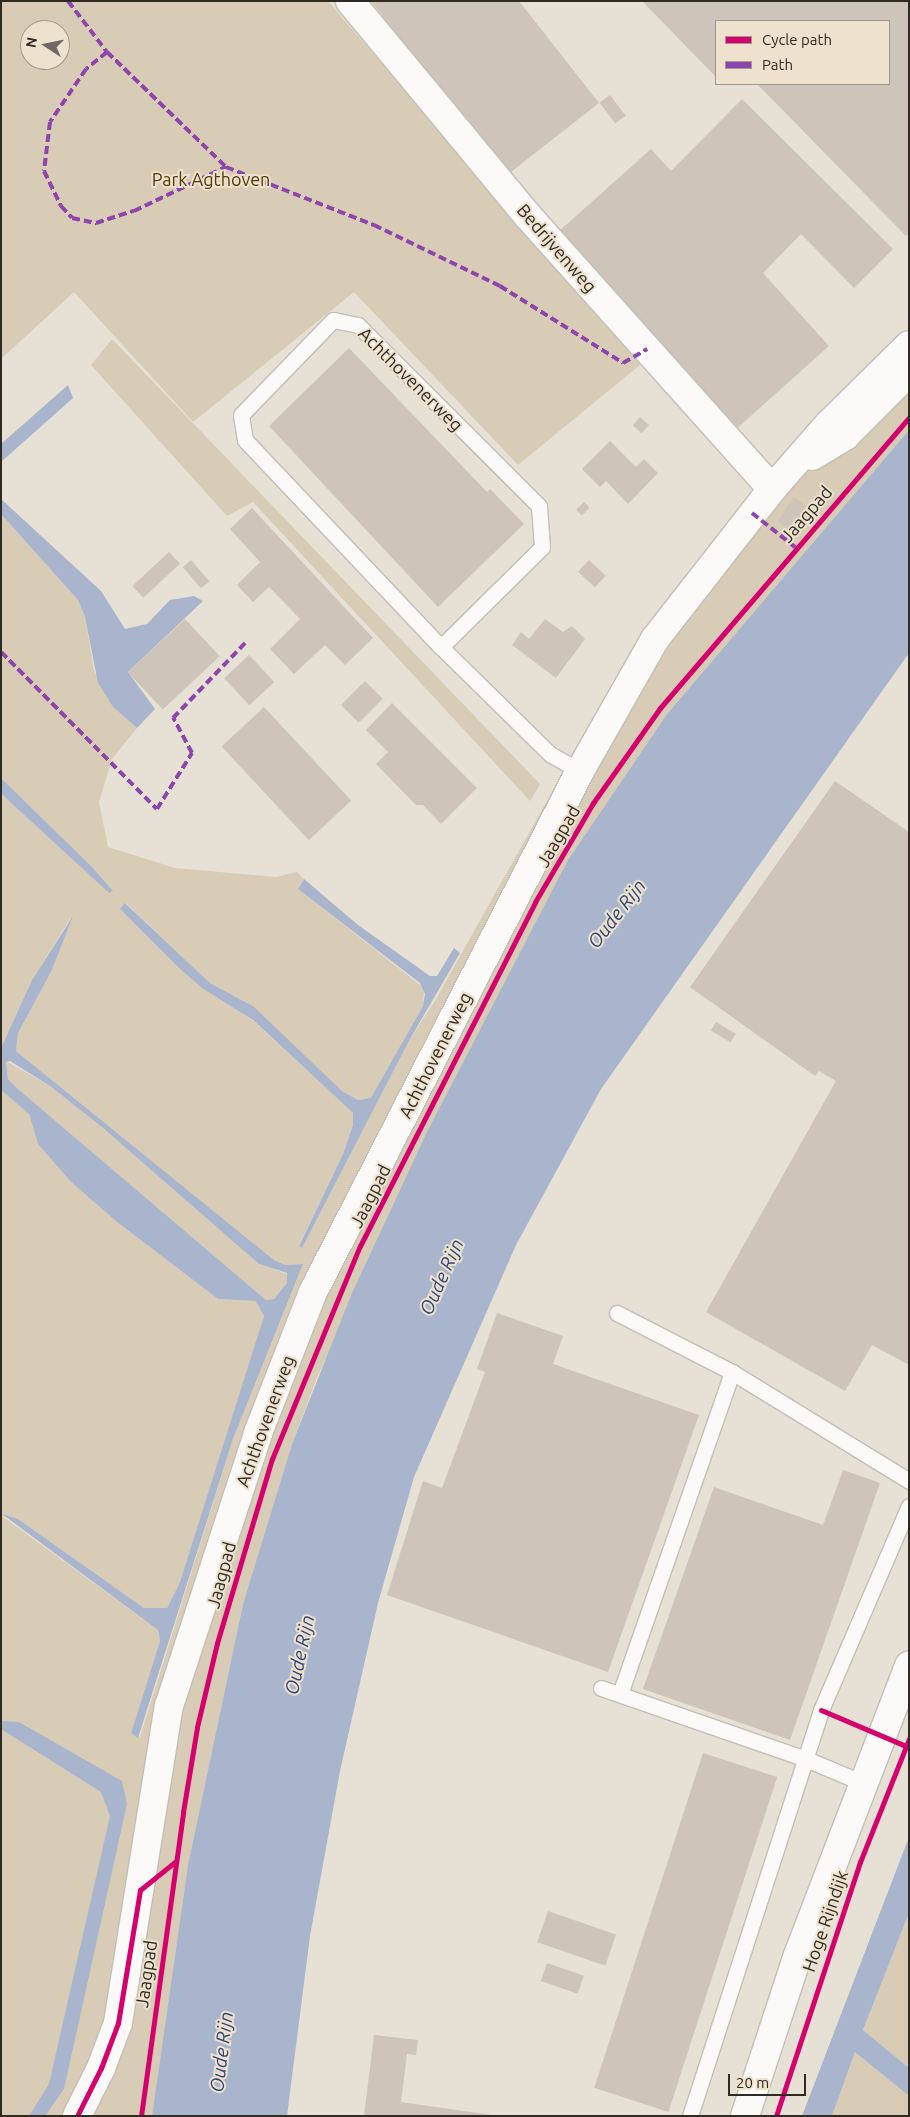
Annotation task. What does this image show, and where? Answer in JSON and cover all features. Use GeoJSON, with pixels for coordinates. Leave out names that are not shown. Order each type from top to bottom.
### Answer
{"type":"FeatureCollection","features":[{"type":"Feature","properties":{"kind":"street","name":"Bedrijvenweg"},"geometry":{"type":"LineString","coordinates":[[350,1],[528,216],[772,489]]}},
{"type":"Feature","properties":{"kind":"street","name":"Achthovenerweg"},"geometry":{"type":"LineString","coordinates":[[77,2116],[118,2023],[169,1706],[258,1432],[313,1292],[580,771],[672,614],[772,489],[796,466],[829,424],[909,345]]}},
{"type":"Feature","properties":{"kind":"street","name":"Achthovenerweg"},"geometry":{"type":"LineString","coordinates":[[796,466],[845,436],[909,372]]}},
{"type":"Feature","properties":{"kind":"street","name":"Hoge Rijndijk"},"geometry":{"type":"LineString","coordinates":[[745,2116],[798,1955],[909,1666]]}},
{"type":"Feature","properties":{"kind":"lane","name":"Achthovenerweg"},"geometry":{"type":"LineString","coordinates":[[441,647],[542,547],[539,506],[358,325],[333,320],[241,414],[245,440],[441,647],[550,754],[580,771]]}},
{"type":"Feature","properties":{"kind":"lane"},"geometry":{"type":"LineString","coordinates":[[617,1313],[732,1372],[909,1481]]}},
{"type":"Feature","properties":{"kind":"lane"},"geometry":{"type":"LineString","coordinates":[[620,1694],[732,1372]]}},
{"type":"Feature","properties":{"kind":"lane"},"geometry":{"type":"LineString","coordinates":[[690,2116],[821,1710],[909,1506]]}},
{"type":"Feature","properties":{"kind":"lane"},"geometry":{"type":"LineString","coordinates":[[601,1688],[806,1759],[863,1783]]}},
{"type":"Feature","properties":{"kind":"green space","name":"Park Agthoven"},"geometry":{"type":"Polygon","coordinates":[[[1,1],[328,1],[640,365],[518,465],[354,292],[193,422],[74,292],[1,359],[1,1]]]}},
{"type":"Feature","properties":{"kind":"green space"},"geometry":{"type":"Polygon","coordinates":[[[909,332],[909,430],[667,714],[568,860],[318,1375],[292,1444],[243,1604],[188,1865],[152,2116],[1,2116],[1,1090],[29,1114],[38,1144],[70,1181],[117,1222],[218,1299],[256,1301],[262,1308],[264,1320],[180,1582],[167,1608],[144,1608],[18,1519],[2,1516],[158,1630],[160,1641],[131,1733],[140,1737],[233,1439],[303,1264],[285,1265],[274,1260],[16,1051],[18,1033],[51,972],[71,917],[32,980],[1,1048],[1,793],[109,893],[91,866],[1,778],[1,514],[78,600],[85,617],[94,671],[113,707],[137,728],[112,759],[99,802],[108,847],[175,868],[276,877],[297,872],[304,879],[298,889],[424,988],[423,1006],[377,1091],[371,1098],[358,1100],[342,1091],[248,1003],[210,983],[126,903],[120,909],[179,968],[252,1020],[353,1113],[353,1125],[343,1154],[299,1245],[302,1248],[410,1039],[436,999],[553,790],[649,629],[807,427],[909,332]]]}},
{"type":"Feature","properties":{"kind":"green space"},"geometry":{"type":"Polygon","coordinates":[[[112,339],[540,784],[530,801],[253,502],[227,516],[91,365],[112,339]]]}},
{"type":"Feature","properties":{"kind":"green space"},"geometry":{"type":"Polygon","coordinates":[[[6,1061],[50,1086],[103,1128],[259,1264],[287,1274],[287,1283],[274,1299],[266,1300],[18,1089],[8,1079],[6,1061]]]}},
{"type":"Feature","properties":{"kind":"green space"},"geometry":{"type":"Polygon","coordinates":[[[909,1913],[909,2068],[863,2030],[909,1913]]]}},
{"type":"Feature","properties":{"kind":"green space"},"geometry":{"type":"Polygon","coordinates":[[[855,2052],[909,2096],[909,2116],[832,2116],[855,2052]]]}},
{"type":"Feature","properties":{"kind":"water"},"geometry":{"type":"Polygon","coordinates":[[[68,385],[73,398],[1,462],[1,444],[68,385]]]}},
{"type":"Feature","properties":{"kind":"water","name":"Oude Rijn"},"geometry":{"type":"Polygon","coordinates":[[[909,430],[909,653],[601,1089],[516,1245],[414,1477],[378,1603],[340,1771],[310,1936],[287,2116],[152,2116],[188,1865],[243,1604],[292,1444],[352,1293],[427,1132],[568,860],[667,714],[909,430]]]}},
{"type":"Feature","properties":{"kind":"water"},"geometry":{"type":"Polygon","coordinates":[[[1,499],[101,591],[125,629],[147,624],[170,600],[194,596],[203,601],[128,672],[155,709],[137,728],[113,707],[98,683],[85,617],[78,600],[1,514],[1,499]]]}},
{"type":"Feature","properties":{"kind":"water"},"geometry":{"type":"Polygon","coordinates":[[[1,778],[91,866],[113,891],[109,893],[1,793],[1,778]]]}},
{"type":"Feature","properties":{"kind":"water"},"geometry":{"type":"Polygon","coordinates":[[[304,879],[358,925],[430,976],[437,976],[454,948],[460,953],[410,1039],[302,1248],[299,1246],[343,1154],[353,1125],[353,1113],[253,1020],[202,988],[179,968],[120,909],[125,903],[210,983],[253,1006],[342,1091],[358,1100],[371,1098],[423,1006],[425,994],[420,983],[298,889],[304,879]]]}},
{"type":"Feature","properties":{"kind":"water"},"geometry":{"type":"Polygon","coordinates":[[[73,916],[51,972],[18,1033],[16,1051],[274,1260],[285,1265],[303,1264],[233,1439],[138,1738],[131,1733],[160,1641],[158,1630],[2,1514],[18,1519],[144,1608],[167,1608],[180,1582],[264,1316],[256,1301],[218,1299],[117,1222],[70,1181],[38,1144],[29,1114],[1,1090],[1,1048],[32,980],[73,916]],[[10,1061],[6,1062],[8,1079],[18,1089],[266,1300],[274,1299],[287,1283],[287,1273],[259,1264],[103,1128],[50,1086],[10,1061]]]}},
{"type":"Feature","properties":{"kind":"water"},"geometry":{"type":"Polygon","coordinates":[[[1,1721],[19,1722],[122,1781],[127,1804],[64,2089],[45,2116],[29,2116],[49,2084],[110,1816],[101,1792],[1,1729],[1,1721]]]}},
{"type":"Feature","properties":{"kind":"water"},"geometry":{"type":"Polygon","coordinates":[[[909,1837],[909,1913],[863,2030],[909,2068],[909,2096],[855,2052],[832,2116],[802,2116],[909,1837]]]}},
{"type":"Feature","properties":{"kind":"building"},"geometry":{"type":"Polygon","coordinates":[[[371,1],[519,1],[599,103],[507,175],[371,1]]]}},
{"type":"Feature","properties":{"kind":"building"},"geometry":{"type":"Polygon","coordinates":[[[642,1],[909,1],[909,233],[906,236],[758,85],[890,85],[890,20],[715,20],[715,76],[642,1]]]}},
{"type":"Feature","properties":{"kind":"building"},"geometry":{"type":"Polygon","coordinates":[[[610,95],[626,116],[615,124],[600,103],[610,95]]]}},
{"type":"Feature","properties":{"kind":"building"},"geometry":{"type":"Polygon","coordinates":[[[742,99],[893,249],[854,288],[801,234],[763,273],[829,346],[734,431],[557,233],[651,149],[671,171],[742,99]]]}},
{"type":"Feature","properties":{"kind":"building"},"geometry":{"type":"Polygon","coordinates":[[[349,348],[487,492],[490,489],[524,524],[438,607],[269,426],[349,348]]]}},
{"type":"Feature","properties":{"kind":"building"},"geometry":{"type":"Polygon","coordinates":[[[640,417],[649,425],[642,433],[633,425],[640,417]]]}},
{"type":"Feature","properties":{"kind":"building"},"geometry":{"type":"Polygon","coordinates":[[[610,441],[636,467],[644,459],[658,473],[628,504],[606,481],[600,487],[582,469],[610,441]]]}},
{"type":"Feature","properties":{"kind":"building"},"geometry":{"type":"Polygon","coordinates":[[[794,497],[807,506],[790,530],[777,521],[794,497]]]}},
{"type":"Feature","properties":{"kind":"building"},"geometry":{"type":"Polygon","coordinates":[[[584,502],[590,508],[582,515],[576,510],[584,502]]]}},
{"type":"Feature","properties":{"kind":"building"},"geometry":{"type":"Polygon","coordinates":[[[252,508],[373,638],[345,665],[325,645],[294,674],[270,649],[300,619],[269,587],[253,602],[237,585],[260,562],[230,529],[252,508]]]}},
{"type":"Feature","properties":{"kind":"building"},"geometry":{"type":"Polygon","coordinates":[[[169,552],[180,564],[143,598],[132,586],[169,552]]]}},
{"type":"Feature","properties":{"kind":"building"},"geometry":{"type":"Polygon","coordinates":[[[191,560],[209,581],[201,588],[183,567],[191,560]]]}},
{"type":"Feature","properties":{"kind":"building"},"geometry":{"type":"Polygon","coordinates":[[[589,560],[606,576],[595,587],[578,572],[589,560]]]}},
{"type":"Feature","properties":{"kind":"building"},"geometry":{"type":"Polygon","coordinates":[[[185,619],[220,656],[163,709],[128,672],[185,619]]]}},
{"type":"Feature","properties":{"kind":"building"},"geometry":{"type":"Polygon","coordinates":[[[545,619],[563,632],[572,626],[585,639],[556,678],[512,645],[521,632],[529,639],[545,619]]]}},
{"type":"Feature","properties":{"kind":"building"},"geometry":{"type":"Polygon","coordinates":[[[249,655],[274,682],[249,705],[224,678],[249,655]]]}},
{"type":"Feature","properties":{"kind":"building"},"geometry":{"type":"Polygon","coordinates":[[[365,681],[383,699],[359,723],[341,705],[365,681]]]}},
{"type":"Feature","properties":{"kind":"building"},"geometry":{"type":"Polygon","coordinates":[[[392,703],[477,788],[441,824],[423,805],[416,805],[376,764],[388,752],[366,730],[392,703]]]}},
{"type":"Feature","properties":{"kind":"building"},"geometry":{"type":"Polygon","coordinates":[[[264,707],[351,801],[309,840],[222,747],[264,707]]]}},
{"type":"Feature","properties":{"kind":"building"},"geometry":{"type":"Polygon","coordinates":[[[835,781],[909,832],[909,1365],[872,1345],[845,1391],[706,1312],[836,1081],[819,1071],[815,1076],[690,987],[835,781]]]}},
{"type":"Feature","properties":{"kind":"building"},"geometry":{"type":"Polygon","coordinates":[[[716,1022],[736,1034],[731,1042],[711,1031],[716,1022]]]}},
{"type":"Feature","properties":{"kind":"building"},"geometry":{"type":"Polygon","coordinates":[[[497,1313],[563,1336],[553,1364],[699,1415],[608,1672],[387,1595],[423,1481],[442,1488],[485,1372],[477,1369],[497,1313]]]}},
{"type":"Feature","properties":{"kind":"building"},"geometry":{"type":"Polygon","coordinates":[[[843,1470],[880,1483],[790,1740],[643,1689],[714,1487],[823,1525],[843,1470]]]}},
{"type":"Feature","properties":{"kind":"building"},"geometry":{"type":"Polygon","coordinates":[[[703,1753],[777,1777],[668,2112],[594,2088],[703,1753]]]}},
{"type":"Feature","properties":{"kind":"building"},"geometry":{"type":"Polygon","coordinates":[[[548,1911],[616,1934],[605,1966],[537,1942],[548,1911]]]}},
{"type":"Feature","properties":{"kind":"building"},"geometry":{"type":"Polygon","coordinates":[[[547,1963],[584,1976],[578,1994],[541,1981],[547,1963]]]}},
{"type":"Feature","properties":{"kind":"building"},"geometry":{"type":"Polygon","coordinates":[[[374,2035],[418,2040],[416,2055],[407,2054],[401,2102],[499,2116],[364,2116],[374,2035]]]}},
{"type":"Feature","properties":{"kind":"marked path"},"geometry":{"type":"LineString","coordinates":[[68,1],[107,52],[226,167],[374,225],[500,286],[623,363],[647,349]]}},
{"type":"Feature","properties":{"kind":"marked path"},"geometry":{"type":"LineString","coordinates":[[107,52],[86,69],[50,122],[44,171],[61,206],[72,218],[96,223],[134,211],[226,167]]}},
{"type":"Feature","properties":{"kind":"marked path"},"geometry":{"type":"LineString","coordinates":[[752,513],[795,547]]}},
{"type":"Feature","properties":{"kind":"marked path"},"geometry":{"type":"LineString","coordinates":[[1,652],[157,809],[192,753],[173,718],[248,640]]}},
{"type":"Feature","properties":{"kind":"cycle path","name":"Jaagpad"},"geometry":{"type":"LineString","coordinates":[[141,2116],[183,1812],[197,1727],[217,1643],[272,1459],[360,1246],[535,902],[593,803],[660,708],[909,417]]}},
{"type":"Feature","properties":{"kind":"cycle path"},"geometry":{"type":"LineString","coordinates":[[821,1710],[906,1746]]}},
{"type":"Feature","properties":{"kind":"cycle path"},"geometry":{"type":"LineString","coordinates":[[776,2116],[860,1862],[909,1739]]}},
{"type":"Feature","properties":{"kind":"cycle path","name":"Jaagpad"},"geometry":{"type":"LineString","coordinates":[[77,2116],[101,2068],[118,2023],[140,1890],[176,1861]]}}]}
